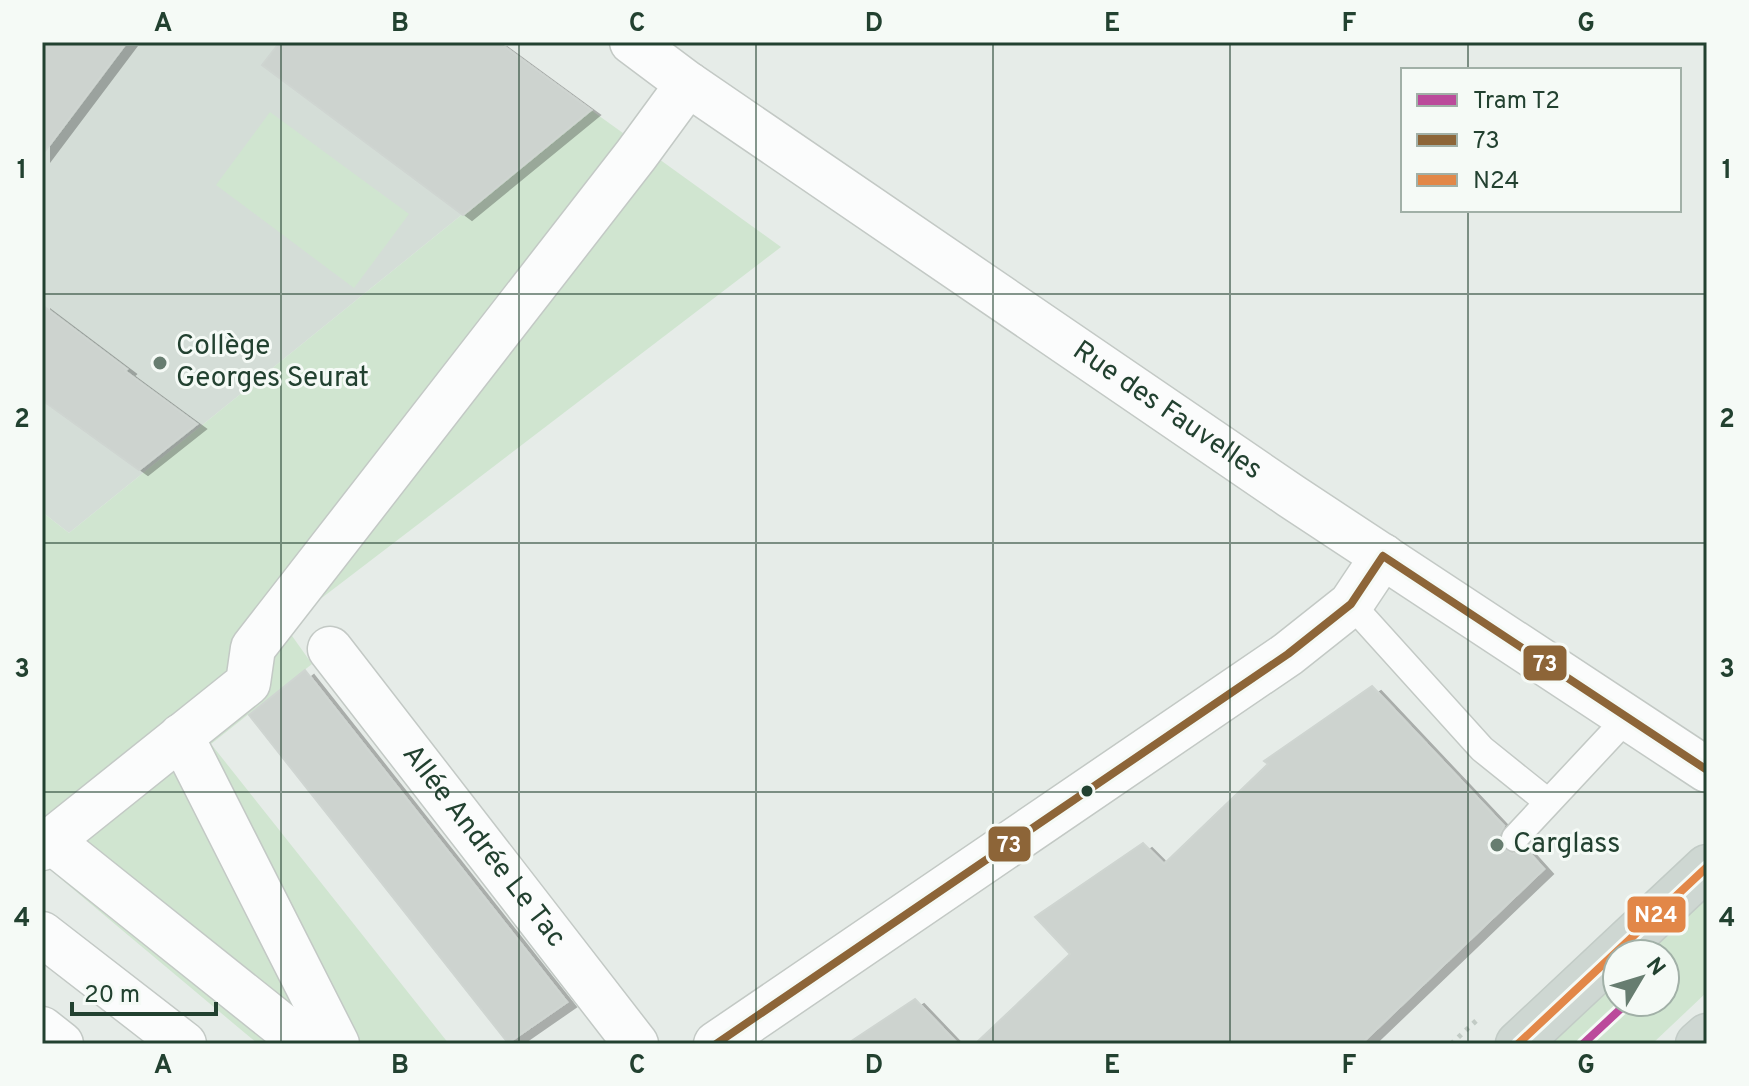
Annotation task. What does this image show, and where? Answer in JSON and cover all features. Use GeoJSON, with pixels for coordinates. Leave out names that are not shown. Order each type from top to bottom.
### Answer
{"type":"FeatureCollection","features":[{"type":"Feature","properties":{"kind":"main road"},"geometry":{"type":"LineString","coordinates":[[1518,1044],[1707,867]]}},
{"type":"Feature","properties":{"kind":"main road"},"geometry":{"type":"LineString","coordinates":[[1698,1044],[1707,1036]]}},
{"type":"Feature","properties":{"kind":"street","name":"Rue des Fauvelles"},"geometry":{"type":"LineString","coordinates":[[632,42],[688,84],[1291,496],[1707,770]]}},
{"type":"Feature","properties":{"kind":"street"},"geometry":{"type":"LineString","coordinates":[[305,1044],[46,845],[248,683],[253,648],[688,84]]}},
{"type":"Feature","properties":{"kind":"street"},"geometry":{"type":"LineString","coordinates":[[716,1044],[1276,663],[1351,604],[1383,556]]}},
{"type":"Feature","properties":{"kind":"street","name":"Allée Andrée Le Tac"},"geometry":{"type":"LineString","coordinates":[[330,649],[636,1044]]}},
{"type":"Feature","properties":{"kind":"street"},"geometry":{"type":"LineString","coordinates":[[181,736],[337,1044]]}},
{"type":"Feature","properties":{"kind":"street"},"geometry":{"type":"LineString","coordinates":[[42,934],[184,1044]]}},
{"type":"Feature","properties":{"kind":"street"},"geometry":{"type":"LineString","coordinates":[[42,1029],[61,1044]]}},
{"type":"Feature","properties":{"kind":"lane"},"geometry":{"type":"LineString","coordinates":[[1351,604],[1482,749],[1548,802]]}},
{"type":"Feature","properties":{"kind":"lane"},"geometry":{"type":"LineString","coordinates":[[1515,838],[1628,717]]}},
{"type":"Feature","properties":{"kind":"shaded area","name":"Collège Georges Seurat"},"geometry":{"type":"Polygon","coordinates":[[[42,42],[498,42],[591,110],[69,533],[42,512],[42,42]]]}},
{"type":"Feature","properties":{"kind":"green space"},"geometry":{"type":"Polygon","coordinates":[[[591,110],[781,247],[285,626],[312,664],[211,744],[449,1044],[258,1044],[42,863],[42,512],[69,533],[591,110]]]}},
{"type":"Feature","properties":{"kind":"green space"},"geometry":{"type":"Polygon","coordinates":[[[270,112],[409,214],[354,288],[216,185],[270,112]]]}},
{"type":"Feature","properties":{"kind":"green space"},"geometry":{"type":"Polygon","coordinates":[[[1707,895],[1707,992],[1681,1017],[1681,938],[1662,938],[1707,895]]]}},
{"type":"Feature","properties":{"kind":"green space"},"geometry":{"type":"Polygon","coordinates":[[[1601,995],[1601,1018],[1680,1018],[1652,1044],[1550,1044],[1601,995]]]}},
{"type":"Feature","properties":{"kind":"building"},"geometry":{"type":"Polygon","coordinates":[[[42,42],[127,42],[42,155],[42,42]]]}},
{"type":"Feature","properties":{"kind":"building"},"geometry":{"type":"Polygon","coordinates":[[[280,42],[498,42],[591,110],[463,215],[262,65],[280,42]]]}},
{"type":"Feature","properties":{"kind":"building"},"geometry":{"type":"Polygon","coordinates":[[[42,305],[197,424],[139,470],[42,400],[42,305]]]}},
{"type":"Feature","properties":{"kind":"building"},"geometry":{"type":"Polygon","coordinates":[[[305,670],[567,1002],[508,1043],[249,715],[305,670]]]}},
{"type":"Feature","properties":{"kind":"building","name":"Carglass"},"geometry":{"type":"Polygon","coordinates":[[[1372,686],[1504,826],[1499,835],[1504,849],[1512,854],[1526,849],[1544,869],[1361,1044],[975,1044],[1070,954],[1035,917],[1143,843],[1164,864],[1268,764],[1264,761],[1372,686]]]}},
{"type":"Feature","properties":{"kind":"building"},"geometry":{"type":"Polygon","coordinates":[[[915,999],[958,1044],[847,1044],[915,999]]]}},
{"type":"Feature","properties":{"kind":"tram line","name":"T2"},"geometry":{"type":"LineString","coordinates":[[1583,1044],[1611,1018]]}},
{"type":"Feature","properties":{"kind":"transit line","name":"73"},"geometry":{"type":"LineString","coordinates":[[1383,556],[1707,770]]}},
{"type":"Feature","properties":{"kind":"transit line","name":"73"},"geometry":{"type":"LineString","coordinates":[[716,1044],[1288,654],[1351,604],[1383,556]]}},
{"type":"Feature","properties":{"kind":"transit line","name":"N24"},"geometry":{"type":"LineString","coordinates":[[1518,1044],[1707,867]]}},
{"type":"Feature","properties":{"kind":"place","name":"Collège Georges Seurat"},"geometry":{"type":"Point","coordinates":[160,363]}},
{"type":"Feature","properties":{"kind":"place","name":"Carglass"},"geometry":{"type":"Point","coordinates":[1497,845]}}]}
